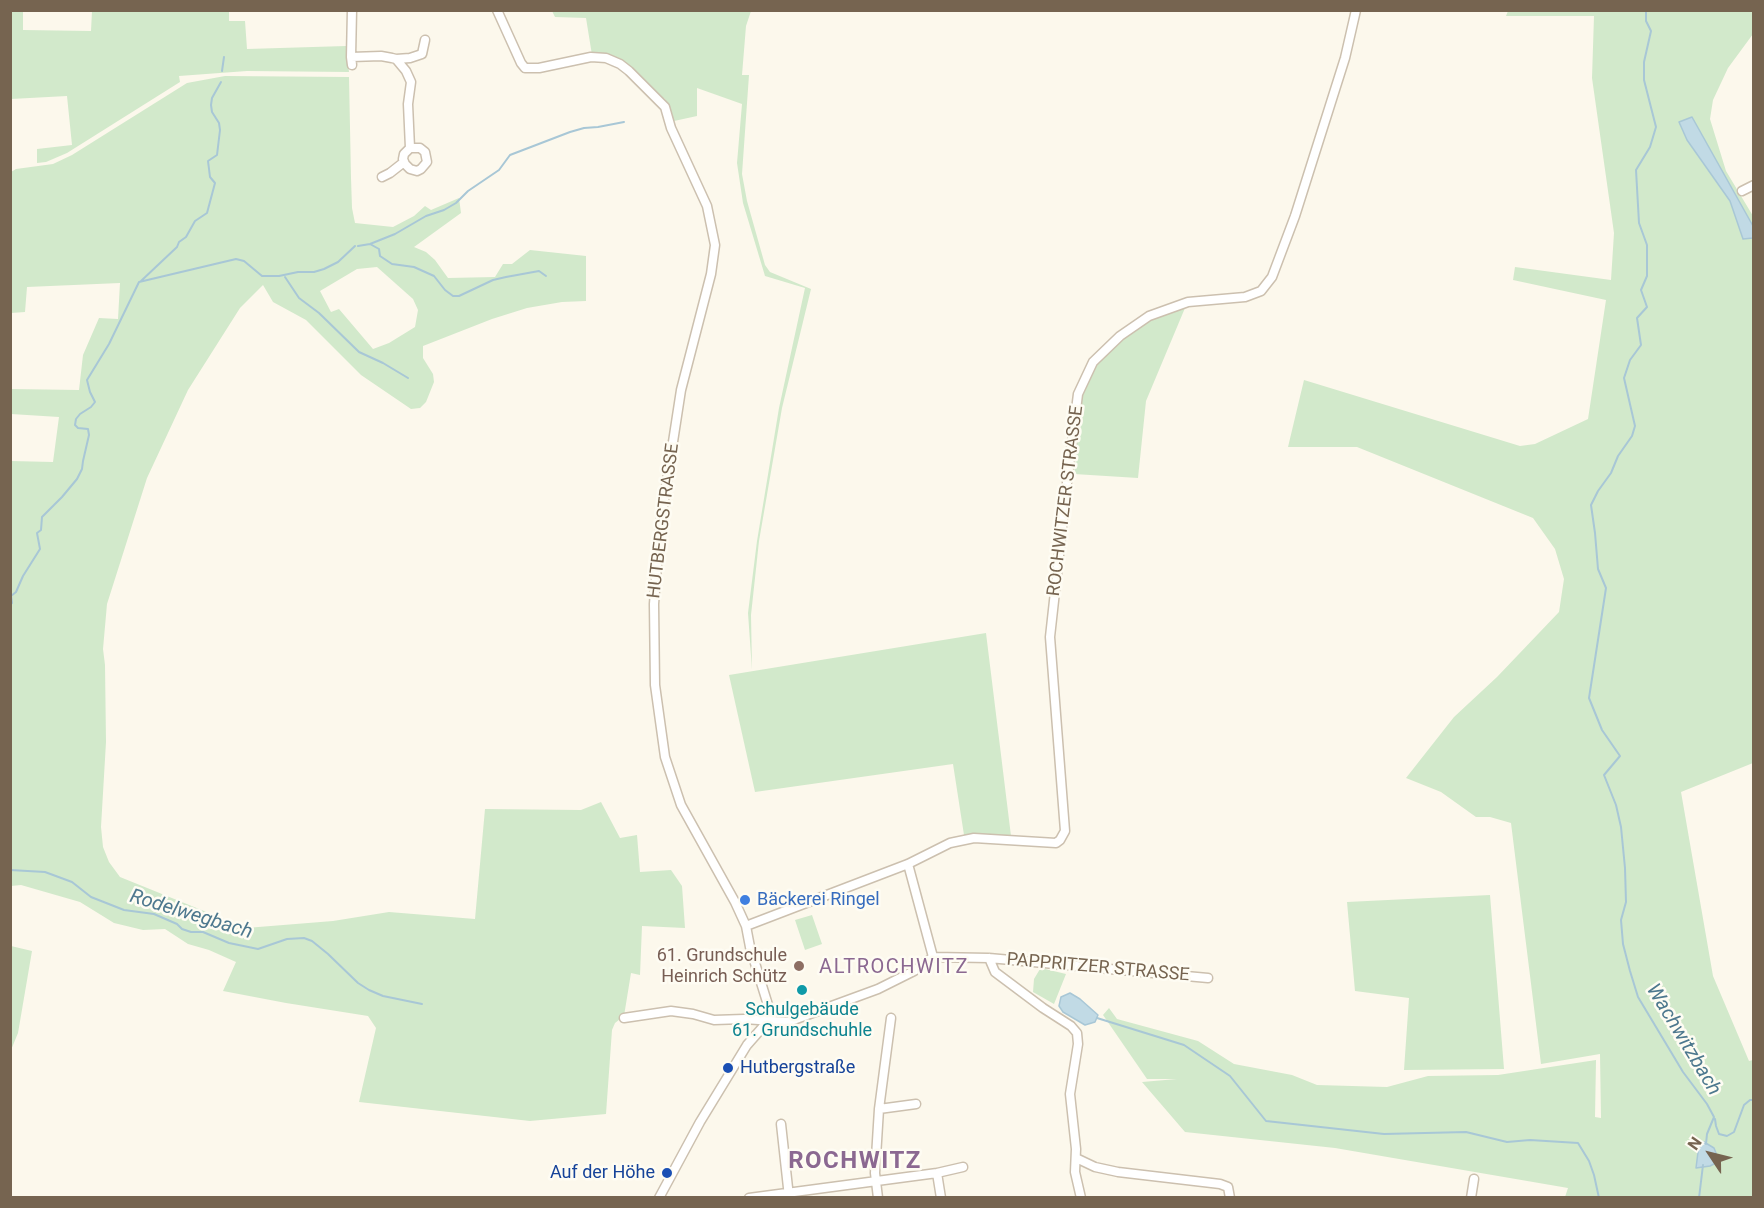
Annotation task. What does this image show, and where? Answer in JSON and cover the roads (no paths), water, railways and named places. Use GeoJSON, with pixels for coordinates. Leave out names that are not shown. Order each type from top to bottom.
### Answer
{"type":"FeatureCollection","features":[{"type":"Feature","properties":{"kind":"street"},"geometry":{"type":"LineString","coordinates":[[352,10],[352,61],[381,56],[396,59],[410,58],[422,54],[425,40]]}},
{"type":"Feature","properties":{"kind":"street","name":"HUTBERGSTRASSE"},"geometry":{"type":"LineString","coordinates":[[497,10],[525,68],[539,68],[591,57],[606,58],[620,64],[665,107],[671,128],[707,206],[715,245],[711,274],[681,390],[660,526],[654,604],[656,685],[665,756],[681,805],[746,926],[768,1005],[767,1020]]}},
{"type":"Feature","properties":{"kind":"street","name":"ROCHWITZER STRASSE"},"geometry":{"type":"LineString","coordinates":[[908,864],[938,848],[963,840],[1056,843],[1065,831],[1050,637],[1078,394],[1093,362],[1120,336],[1149,316],[1188,302],[1245,297],[1261,291],[1272,277],[1295,216],[1345,58],[1356,10]]}},
{"type":"Feature","properties":{"kind":"street"},"geometry":{"type":"LineString","coordinates":[[396,59],[406,71],[411,82],[408,104],[410,148]]}},
{"type":"Feature","properties":{"kind":"street"},"geometry":{"type":"LineString","coordinates":[[417,147],[424,150],[427,157],[426,164],[421,169],[414,171],[404,162],[404,154],[410,148],[417,147]]}},
{"type":"Feature","properties":{"kind":"street"},"geometry":{"type":"LineString","coordinates":[[382,177],[404,162]]}},
{"type":"Feature","properties":{"kind":"street"},"geometry":{"type":"LineString","coordinates":[[1742,191],[1754,185]]}},
{"type":"Feature","properties":{"kind":"street"},"geometry":{"type":"LineString","coordinates":[[746,926],[908,864],[933,957]]}},
{"type":"Feature","properties":{"kind":"street"},"geometry":{"type":"LineString","coordinates":[[624,1018],[671,1011],[714,1020],[744,1019],[788,1022],[878,989],[933,957],[989,958],[995,972],[1071,1026],[1077,1033],[1078,1044],[1070,1094],[1076,1149],[1075,1172],[1081,1197]]}},
{"type":"Feature","properties":{"kind":"street","name":"PAPPRITZER STRASSE"},"geometry":{"type":"LineString","coordinates":[[989,958],[1208,978]]}},
{"type":"Feature","properties":{"kind":"street"},"geometry":{"type":"LineString","coordinates":[[878,1197],[876,1180],[879,1109],[891,1018]]}},
{"type":"Feature","properties":{"kind":"street"},"geometry":{"type":"LineString","coordinates":[[659,1197],[700,1122],[747,1045],[767,1020]]}},
{"type":"Feature","properties":{"kind":"street"},"geometry":{"type":"LineString","coordinates":[[879,1109],[916,1104]]}},
{"type":"Feature","properties":{"kind":"street"},"geometry":{"type":"LineString","coordinates":[[781,1124],[789,1195]]}},
{"type":"Feature","properties":{"kind":"street"},"geometry":{"type":"LineString","coordinates":[[1076,1158],[1095,1167],[1118,1172],[1221,1184],[1228,1187],[1230,1197]]}},
{"type":"Feature","properties":{"kind":"street"},"geometry":{"type":"LineString","coordinates":[[749,1197],[789,1195],[963,1167]]}},
{"type":"Feature","properties":{"kind":"street"},"geometry":{"type":"LineString","coordinates":[[937,1173],[941,1197]]}},
{"type":"Feature","properties":{"kind":"street"},"geometry":{"type":"LineString","coordinates":[[1471,1197],[1474,1179]]}},
{"type":"Feature","properties":{"kind":"water"},"geometry":{"type":"Polygon","coordinates":[[[1692,117],[1753,226],[1753,238],[1743,239],[1730,201],[1687,140],[1679,122],[1692,117]]]}},
{"type":"Feature","properties":{"kind":"water"},"geometry":{"type":"Polygon","coordinates":[[[1070,993],[1098,1015],[1095,1022],[1085,1025],[1063,1012],[1059,1006],[1061,997],[1070,993]]]}},
{"type":"Feature","properties":{"kind":"water"},"geometry":{"type":"Polygon","coordinates":[[[1704,1142],[1714,1148],[1718,1158],[1710,1166],[1696,1168],[1699,1144],[1704,1142]]]}},
{"type":"Feature","properties":{"kind":"waterway","name":"Wachwitzbach"},"geometry":{"type":"LineString","coordinates":[[1646,10],[1646,21],[1651,31],[1644,62],[1644,80],[1656,127],[1650,147],[1636,170],[1639,223],[1647,245],[1647,276],[1641,290],[1647,307],[1637,318],[1641,345],[1630,360],[1624,378],[1635,426],[1632,436],[1618,456],[1611,473],[1591,505],[1598,569],[1606,588],[1589,698],[1602,730],[1620,756],[1604,775],[1616,805],[1621,827],[1626,902],[1621,920],[1623,944],[1630,971],[1638,997],[1683,1072],[1714,1117],[1707,1134],[1706,1144]]}},
{"type":"Feature","properties":{"kind":"waterway"},"geometry":{"type":"LineString","coordinates":[[222,71],[224,57]]}},
{"type":"Feature","properties":{"kind":"waterway"},"geometry":{"type":"LineString","coordinates":[[141,281],[177,247],[195,221],[207,213],[215,183],[210,177],[208,161],[217,155],[220,130],[211,105],[212,98],[221,82]]}},
{"type":"Feature","properties":{"kind":"waterway"},"geometry":{"type":"LineString","coordinates":[[358,246],[395,234],[426,216],[456,203],[468,191],[499,170],[510,155],[570,132],[624,122]]}},
{"type":"Feature","properties":{"kind":"waterway"},"geometry":{"type":"LineString","coordinates":[[370,244],[379,249],[380,256],[392,264],[414,267],[434,276],[453,296],[459,296],[493,280],[506,277],[539,271],[546,276]]}},
{"type":"Feature","properties":{"kind":"waterway"},"geometry":{"type":"LineString","coordinates":[[10,605],[11,596],[16,592],[40,549],[37,533],[41,530],[42,517],[62,497],[82,469],[89,435],[88,429],[78,428],[75,425],[80,414],[95,402],[87,380],[109,344],[139,282],[236,259],[244,261],[262,276],[314,272],[338,262],[355,246]]}},
{"type":"Feature","properties":{"kind":"waterway"},"geometry":{"type":"LineString","coordinates":[[285,277],[299,298],[319,313],[359,352],[408,378]]}},
{"type":"Feature","properties":{"kind":"waterway","name":"Rodelwegbach"},"geometry":{"type":"LineString","coordinates":[[10,870],[45,872],[72,882],[91,897],[124,910],[154,914],[177,924],[182,929],[203,932],[229,943],[258,949],[287,939],[304,938],[312,941],[358,983],[369,990],[383,996],[422,1004]]}},
{"type":"Feature","properties":{"kind":"waterway"},"geometry":{"type":"LineString","coordinates":[[1097,1018],[1184,1045],[1230,1076],[1266,1121],[1384,1134],[1466,1132],[1507,1142],[1530,1140],[1578,1143],[1589,1161],[1599,1198]]}},
{"type":"Feature","properties":{"kind":"waterway"},"geometry":{"type":"LineString","coordinates":[[1715,1119],[1719,1134],[1727,1136],[1734,1132],[1744,1105],[1754,1100]]}},
{"type":"Feature","properties":{"kind":"waterway","name":"Wachwitzbach"},"geometry":{"type":"LineString","coordinates":[[1699,1198],[1703,1165]]}},
{"type":"Feature","properties":{"kind":"place","name":"Bäckerei Ringel"},"geometry":{"type":"Point","coordinates":[745,900]}},
{"type":"Feature","properties":{"kind":"place","name":"61. Grundschule Heinrich Schütz"},"geometry":{"type":"Point","coordinates":[799,966]}},
{"type":"Feature","properties":{"kind":"place","name":"Schulgebäude 61. Grundschuhle"},"geometry":{"type":"Point","coordinates":[802,990]}},
{"type":"Feature","properties":{"kind":"place","name":"Hutbergstraße"},"geometry":{"type":"Point","coordinates":[728,1068]}},
{"type":"Feature","properties":{"kind":"place","name":"Auf der Höhe"},"geometry":{"type":"Point","coordinates":[667,1173]}},
{"type":"Feature","properties":{"kind":"district","name":"ALTROCHWITZ"},"geometry":{"type":"Point","coordinates":[894,968]}},
{"type":"Feature","properties":{"kind":"district","name":"ROCHWITZ"},"geometry":{"type":"Point","coordinates":[855,1162]}}]}
